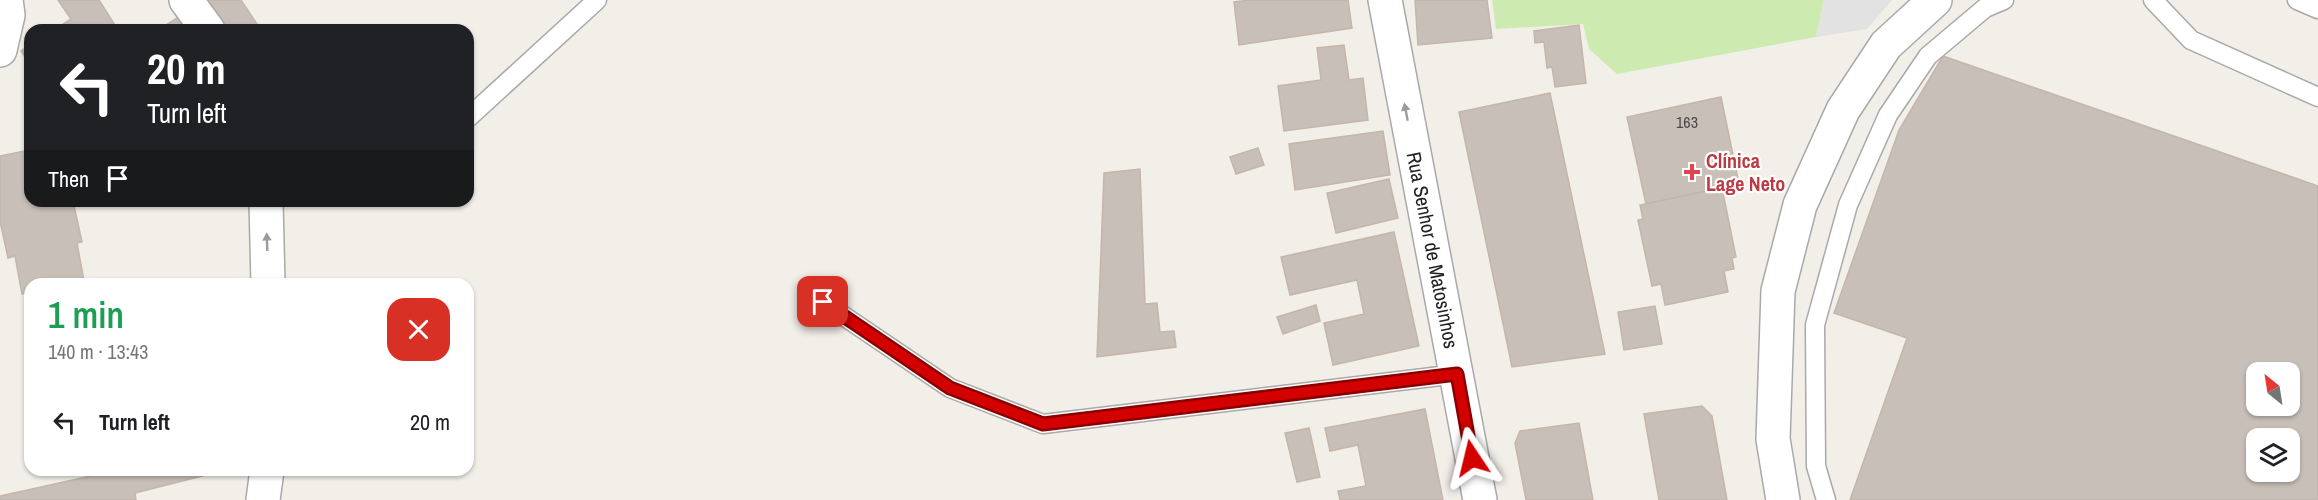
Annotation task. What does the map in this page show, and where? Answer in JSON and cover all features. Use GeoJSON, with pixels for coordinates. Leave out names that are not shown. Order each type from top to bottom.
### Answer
{"type":"FeatureCollection","features":[{"type":"Feature","properties":{"kind":"street"},"geometry":{"type":"LineString","coordinates":[[0,50],[8,15],[6,0]]}},
{"type":"Feature","properties":{"kind":"street"},"geometry":{"type":"LineString","coordinates":[[186,0],[204,24]]}},
{"type":"Feature","properties":{"kind":"street","name":"Rua Senhor de Matosinhos"},"geometry":{"type":"LineString","coordinates":[[1386,0],[1480,500]]}},
{"type":"Feature","properties":{"kind":"street"},"geometry":{"type":"LineString","coordinates":[[1783,500],[1773,439],[1778,291],[1800,205],[1842,110],[1886,45],[1935,0]]}},
{"type":"Feature","properties":{"kind":"street"},"geometry":{"type":"LineString","coordinates":[[266,207],[268,278]]}},
{"type":"Feature","properties":{"kind":"street"},"geometry":{"type":"LineString","coordinates":[[263,500],[266,476]]}},
{"type":"Feature","properties":{"kind":"lane"},"geometry":{"type":"LineString","coordinates":[[474,113],[597,0]]}},
{"type":"Feature","properties":{"kind":"lane"},"geometry":{"type":"LineString","coordinates":[[1826,500],[1816,466],[1815,324],[1848,205],[1888,115],[1928,56],[1985,8],[2004,0]]}},
{"type":"Feature","properties":{"kind":"lane"},"geometry":{"type":"LineString","coordinates":[[2153,0],[2191,40],[2318,97]]}},
{"type":"Feature","properties":{"kind":"lane"},"geometry":{"type":"LineString","coordinates":[[2297,0],[2318,9]]}},
{"type":"Feature","properties":{"kind":"lane"},"geometry":{"type":"LineString","coordinates":[[823,302],[950,388],[1043,424],[1457,374]]}},
{"type":"Feature","properties":{"kind":"green space"},"geometry":{"type":"Polygon","coordinates":[[[1492,0],[1824,0],[1816,37],[1617,74],[1589,49],[1583,24],[1496,29],[1492,0]]]}},
{"type":"Feature","properties":{"kind":"shaded area"},"geometry":{"type":"Polygon","coordinates":[[[1824,0],[1892,0],[1867,29],[1816,37],[1824,0]]]}},
{"type":"Feature","properties":{"kind":"building"},"geometry":{"type":"Polygon","coordinates":[[[58,0],[99,0],[114,24],[63,24],[71,19],[58,0]]]}},
{"type":"Feature","properties":{"kind":"building"},"geometry":{"type":"Polygon","coordinates":[[[202,0],[241,0],[257,24],[218,24],[202,0]]]}},
{"type":"Feature","properties":{"kind":"building"},"geometry":{"type":"Polygon","coordinates":[[[1348,0],[1352,28],[1239,45],[1234,2],[1348,0]]]}},
{"type":"Feature","properties":{"kind":"building"},"geometry":{"type":"Polygon","coordinates":[[[1415,0],[1487,0],[1492,38],[1418,45],[1415,0]]]}},
{"type":"Feature","properties":{"kind":"building"},"geometry":{"type":"Polygon","coordinates":[[[185,13],[192,24],[168,24],[185,13]]]}},
{"type":"Feature","properties":{"kind":"building"},"geometry":{"type":"Polygon","coordinates":[[[1579,25],[1586,83],[1555,87],[1552,67],[1547,68],[1544,42],[1535,43],[1534,31],[1579,25]]]}},
{"type":"Feature","properties":{"kind":"building"},"geometry":{"type":"Polygon","coordinates":[[[1344,45],[1349,80],[1363,78],[1368,120],[1284,131],[1278,86],[1321,80],[1317,48],[1344,45]]]}},
{"type":"Feature","properties":{"kind":"building"},"geometry":{"type":"Polygon","coordinates":[[[1943,56],[2318,186],[2318,500],[1850,500],[1907,338],[1834,313],[1899,130],[1943,56]]]}},
{"type":"Feature","properties":{"kind":"building"},"geometry":{"type":"Polygon","coordinates":[[[1550,93],[1605,354],[1512,367],[1459,112],[1550,93]]]}},
{"type":"Feature","properties":{"kind":"building"},"geometry":{"type":"Polygon","coordinates":[[[1721,97],[1739,184],[1646,204],[1627,117],[1721,97]]]}},
{"type":"Feature","properties":{"kind":"building"},"geometry":{"type":"Polygon","coordinates":[[[1383,131],[1390,175],[1295,190],[1289,144],[1383,131]]]}},
{"type":"Feature","properties":{"kind":"building"},"geometry":{"type":"Polygon","coordinates":[[[1258,148],[1264,165],[1236,174],[1230,157],[1258,148]]]}},
{"type":"Feature","properties":{"kind":"building"},"geometry":{"type":"Polygon","coordinates":[[[24,151],[24,207],[74,207],[82,242],[77,243],[83,278],[24,278],[24,294],[22,294],[15,256],[8,258],[0,221],[0,156],[24,151]]]}},
{"type":"Feature","properties":{"kind":"building"},"geometry":{"type":"Polygon","coordinates":[[[1140,169],[1145,304],[1157,303],[1160,332],[1174,331],[1176,347],[1097,357],[1104,173],[1140,169]]]}},
{"type":"Feature","properties":{"kind":"building"},"geometry":{"type":"Polygon","coordinates":[[[1389,179],[1398,218],[1336,233],[1327,193],[1389,179]]]}},
{"type":"Feature","properties":{"kind":"building"},"geometry":{"type":"Polygon","coordinates":[[[1722,188],[1736,257],[1732,258],[1734,269],[1724,271],[1728,292],[1665,305],[1661,284],[1652,286],[1638,220],[1643,219],[1640,205],[1722,188]]]}},
{"type":"Feature","properties":{"kind":"building"},"geometry":{"type":"Polygon","coordinates":[[[1394,232],[1419,346],[1333,365],[1324,323],[1364,314],[1357,280],[1290,295],[1281,257],[1394,232]]]}},
{"type":"Feature","properties":{"kind":"building"},"geometry":{"type":"Polygon","coordinates":[[[1316,305],[1320,321],[1283,334],[1277,317],[1316,305]]]}},
{"type":"Feature","properties":{"kind":"building"},"geometry":{"type":"Polygon","coordinates":[[[1655,306],[1662,344],[1624,350],[1618,312],[1655,306]]]}},
{"type":"Feature","properties":{"kind":"building"},"geometry":{"type":"Polygon","coordinates":[[[1702,406],[1712,416],[1727,500],[1659,500],[1644,414],[1702,406]]]}},
{"type":"Feature","properties":{"kind":"building"},"geometry":{"type":"Polygon","coordinates":[[[1425,409],[1443,500],[1340,500],[1338,491],[1366,486],[1358,445],[1330,451],[1325,428],[1425,409]]]}},
{"type":"Feature","properties":{"kind":"building"},"geometry":{"type":"Polygon","coordinates":[[[1579,423],[1593,500],[1526,500],[1515,443],[1520,431],[1579,423]]]}},
{"type":"Feature","properties":{"kind":"building"},"geometry":{"type":"Polygon","coordinates":[[[1309,428],[1320,477],[1297,482],[1285,433],[1309,428]]]}},
{"type":"Feature","properties":{"kind":"building"},"geometry":{"type":"Polygon","coordinates":[[[91,476],[202,476],[135,493],[136,500],[0,500],[0,496],[91,476]]]}},
{"type":"Feature","properties":{"kind":"place","name":"Clínica Lage Neto"},"geometry":{"type":"Point","coordinates":[1692,172]}},
{"type":"Feature","properties":{"kind":"route"},"geometry":{"type":"LineString","coordinates":[[823,302],[950,388],[1043,424],[1457,374],[1472,458]]}}]}
